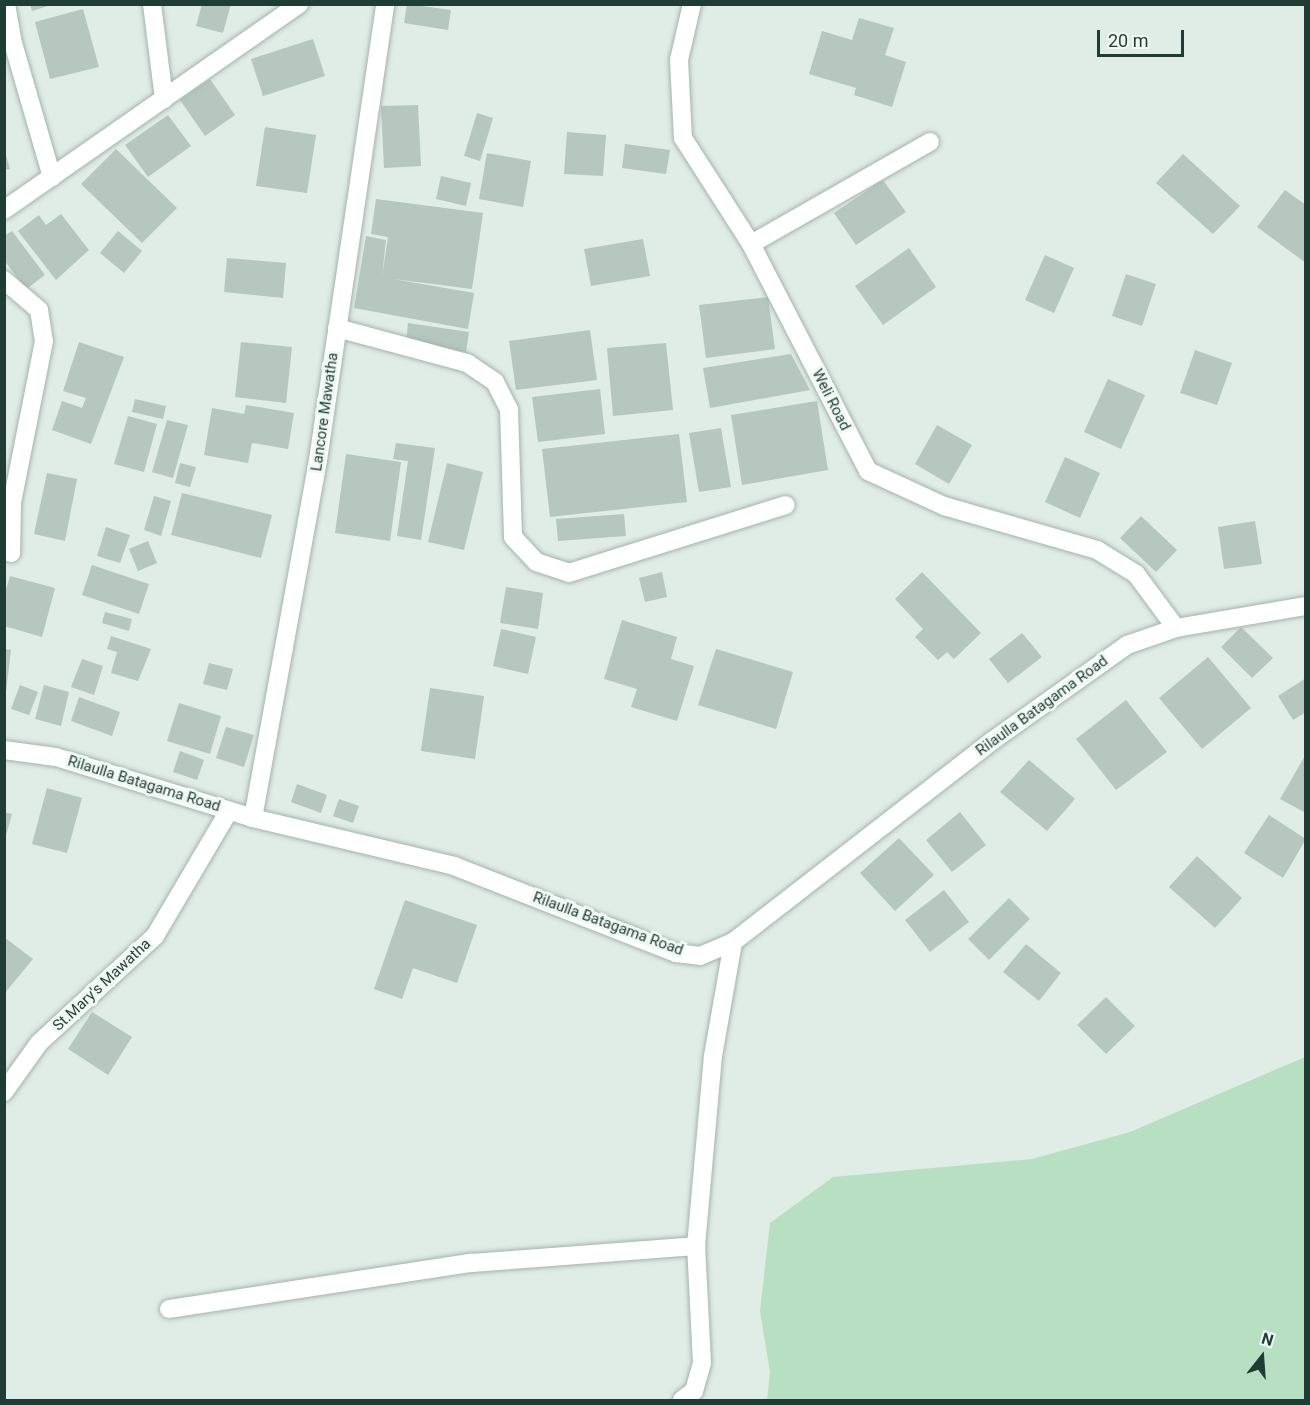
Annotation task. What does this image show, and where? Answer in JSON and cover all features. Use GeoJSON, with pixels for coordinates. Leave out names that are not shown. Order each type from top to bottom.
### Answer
{"type":"FeatureCollection","features":[{"type":"Feature","properties":{"kind":"street"},"geometry":{"type":"LineString","coordinates":[[6,4],[13,44],[52,177]]}},
{"type":"Feature","properties":{"kind":"street"},"geometry":{"type":"LineString","coordinates":[[152,4],[164,99]]}},
{"type":"Feature","properties":{"kind":"street"},"geometry":{"type":"LineString","coordinates":[[4,210],[299,4]]}},
{"type":"Feature","properties":{"kind":"street","name":"Lancore Mawatha"},"geometry":{"type":"LineString","coordinates":[[253,818],[318,460],[385,4]]}},
{"type":"Feature","properties":{"kind":"street","name":"Weli Road"},"geometry":{"type":"LineString","coordinates":[[692,4],[679,60],[683,138],[751,244],[868,471],[944,506],[1097,550],[1136,574],[1176,628]]}},
{"type":"Feature","properties":{"kind":"street"},"geometry":{"type":"LineString","coordinates":[[751,244],[930,142]]}},
{"type":"Feature","properties":{"kind":"street"},"geometry":{"type":"LineString","coordinates":[[4,280],[39,310],[44,341],[12,503],[11,553]]}},
{"type":"Feature","properties":{"kind":"street"},"geometry":{"type":"LineString","coordinates":[[337,328],[467,363],[495,382],[509,409],[513,537],[536,562],[569,573],[786,505]]}},
{"type":"Feature","properties":{"kind":"street","name":"Rilaulla Batagama Road"},"geometry":{"type":"LineString","coordinates":[[4,750],[56,757],[253,818],[454,866],[676,953],[700,956],[733,942],[992,741],[1127,645],[1176,628],[1305,606]]}},
{"type":"Feature","properties":{"kind":"street","name":"St.Mary's Mawatha"},"geometry":{"type":"LineString","coordinates":[[4,1092],[39,1042],[155,936],[229,811]]}},
{"type":"Feature","properties":{"kind":"street"},"geometry":{"type":"LineString","coordinates":[[682,1401],[694,1391],[702,1363],[696,1246],[713,1056],[733,942]]}},
{"type":"Feature","properties":{"kind":"street"},"geometry":{"type":"LineString","coordinates":[[169,1309],[471,1263],[696,1246]]}},
{"type":"Feature","properties":{"kind":"green space"},"geometry":{"type":"Polygon","coordinates":[[[1305,1057],[1305,1400],[767,1400],[770,1372],[760,1311],[770,1223],[833,1177],[1032,1159],[1130,1132],[1305,1057]]]}},
{"type":"Feature","properties":{"kind":"building"},"geometry":{"type":"Polygon","coordinates":[[[30,4],[51,4],[51,5],[32,11],[30,4]]]}},
{"type":"Feature","properties":{"kind":"building"},"geometry":{"type":"Polygon","coordinates":[[[202,4],[231,4],[223,33],[196,26],[202,4]]]}},
{"type":"Feature","properties":{"kind":"building"},"geometry":{"type":"Polygon","coordinates":[[[407,4],[451,10],[448,30],[404,23],[407,4]]]}},
{"type":"Feature","properties":{"kind":"building"},"geometry":{"type":"Polygon","coordinates":[[[83,9],[99,67],[50,79],[35,22],[83,9]]]}},
{"type":"Feature","properties":{"kind":"building"},"geometry":{"type":"Polygon","coordinates":[[[859,18],[894,28],[885,55],[906,62],[892,107],[854,95],[856,88],[809,74],[822,31],[852,40],[859,18]]]}},
{"type":"Feature","properties":{"kind":"building"},"geometry":{"type":"Polygon","coordinates":[[[313,39],[325,76],[263,96],[251,59],[313,39]]]}},
{"type":"Feature","properties":{"kind":"building"},"geometry":{"type":"Polygon","coordinates":[[[210,79],[235,115],[205,136],[180,100],[210,79]]]}},
{"type":"Feature","properties":{"kind":"building"},"geometry":{"type":"Polygon","coordinates":[[[418,105],[421,166],[384,168],[381,106],[418,105]]]}},
{"type":"Feature","properties":{"kind":"building"},"geometry":{"type":"Polygon","coordinates":[[[477,113],[493,118],[480,161],[464,156],[477,113]]]}},
{"type":"Feature","properties":{"kind":"building"},"geometry":{"type":"Polygon","coordinates":[[[168,115],[191,146],[148,177],[125,145],[168,115]]]}},
{"type":"Feature","properties":{"kind":"building"},"geometry":{"type":"Polygon","coordinates":[[[265,127],[316,135],[307,193],[256,186],[265,127]]]}},
{"type":"Feature","properties":{"kind":"building"},"geometry":{"type":"Polygon","coordinates":[[[567,132],[606,135],[603,176],[564,174],[567,132]]]}},
{"type":"Feature","properties":{"kind":"building"},"geometry":{"type":"Polygon","coordinates":[[[625,144],[670,150],[666,174],[622,168],[625,144]]]}},
{"type":"Feature","properties":{"kind":"building"},"geometry":{"type":"Polygon","coordinates":[[[4,148],[10,169],[4,170],[4,148]]]}},
{"type":"Feature","properties":{"kind":"building"},"geometry":{"type":"Polygon","coordinates":[[[116,149],[177,208],[142,243],[81,184],[116,149]]]}},
{"type":"Feature","properties":{"kind":"building"},"geometry":{"type":"Polygon","coordinates":[[[487,153],[531,161],[523,207],[479,199],[487,153]]]}},
{"type":"Feature","properties":{"kind":"building"},"geometry":{"type":"Polygon","coordinates":[[[1183,154],[1240,206],[1213,234],[1156,183],[1183,154]]]}},
{"type":"Feature","properties":{"kind":"building"},"geometry":{"type":"Polygon","coordinates":[[[441,176],[471,183],[466,206],[436,199],[441,176]]]}},
{"type":"Feature","properties":{"kind":"building"},"geometry":{"type":"Polygon","coordinates":[[[883,180],[906,212],[856,245],[834,213],[883,180]]]}},
{"type":"Feature","properties":{"kind":"building"},"geometry":{"type":"Polygon","coordinates":[[[1285,190],[1306,205],[1306,263],[1257,227],[1285,190]]]}},
{"type":"Feature","properties":{"kind":"building"},"geometry":{"type":"Polygon","coordinates":[[[376,199],[483,213],[472,289],[393,279],[474,293],[468,329],[354,308],[366,236],[386,240],[382,277],[388,237],[371,234],[376,199]]]}},
{"type":"Feature","properties":{"kind":"building"},"geometry":{"type":"Polygon","coordinates":[[[61,214],[89,250],[56,280],[18,231],[39,215],[46,225],[61,214]]]}},
{"type":"Feature","properties":{"kind":"building"},"geometry":{"type":"Polygon","coordinates":[[[12,231],[45,275],[26,289],[4,260],[4,236],[12,231]]]}},
{"type":"Feature","properties":{"kind":"building"},"geometry":{"type":"Polygon","coordinates":[[[118,231],[142,251],[124,273],[100,253],[118,231]]]}},
{"type":"Feature","properties":{"kind":"building"},"geometry":{"type":"Polygon","coordinates":[[[643,239],[650,276],[591,286],[584,249],[643,239]]]}},
{"type":"Feature","properties":{"kind":"building"},"geometry":{"type":"Polygon","coordinates":[[[909,248],[936,287],[883,325],[855,286],[909,248]]]}},
{"type":"Feature","properties":{"kind":"building"},"geometry":{"type":"Polygon","coordinates":[[[1045,255],[1074,268],[1054,313],[1025,300],[1045,255]]]}},
{"type":"Feature","properties":{"kind":"building"},"geometry":{"type":"Polygon","coordinates":[[[227,258],[286,263],[283,298],[224,292],[227,258]]]}},
{"type":"Feature","properties":{"kind":"building"},"geometry":{"type":"Polygon","coordinates":[[[1126,274],[1156,284],[1142,326],[1112,316],[1126,274]]]}},
{"type":"Feature","properties":{"kind":"building"},"geometry":{"type":"Polygon","coordinates":[[[768,297],[775,349],[706,358],[699,305],[768,297]]]}},
{"type":"Feature","properties":{"kind":"building"},"geometry":{"type":"Polygon","coordinates":[[[408,323],[469,332],[466,352],[406,343],[408,323]]]}},
{"type":"Feature","properties":{"kind":"building"},"geometry":{"type":"Polygon","coordinates":[[[590,330],[597,380],[516,390],[509,341],[590,330]]]}},
{"type":"Feature","properties":{"kind":"building"},"geometry":{"type":"Polygon","coordinates":[[[79,342],[124,357],[91,444],[52,430],[62,401],[82,408],[86,398],[63,391],[79,342]]]}},
{"type":"Feature","properties":{"kind":"building"},"geometry":{"type":"Polygon","coordinates":[[[241,342],[292,347],[286,403],[235,397],[241,342]]]}},
{"type":"Feature","properties":{"kind":"building"},"geometry":{"type":"Polygon","coordinates":[[[666,343],[673,410],[613,416],[607,348],[666,343]]]}},
{"type":"Feature","properties":{"kind":"building"},"geometry":{"type":"Polygon","coordinates":[[[1195,350],[1232,363],[1217,405],[1180,393],[1195,350]]]}},
{"type":"Feature","properties":{"kind":"building"},"geometry":{"type":"Polygon","coordinates":[[[791,354],[810,390],[710,408],[703,368],[791,354]]]}},
{"type":"Feature","properties":{"kind":"building"},"geometry":{"type":"Polygon","coordinates":[[[1108,379],[1145,395],[1121,449],[1084,432],[1108,379]]]}},
{"type":"Feature","properties":{"kind":"building"},"geometry":{"type":"Polygon","coordinates":[[[600,389],[605,434],[538,442],[532,397],[600,389]]]}},
{"type":"Feature","properties":{"kind":"building"},"geometry":{"type":"Polygon","coordinates":[[[135,399],[166,406],[163,419],[132,412],[135,399]]]}},
{"type":"Feature","properties":{"kind":"building"},"geometry":{"type":"Polygon","coordinates":[[[817,401],[828,470],[742,485],[731,415],[817,401]]]}},
{"type":"Feature","properties":{"kind":"building"},"geometry":{"type":"Polygon","coordinates":[[[246,405],[294,413],[288,449],[252,443],[248,463],[204,455],[212,408],[244,414],[246,405]]]}},
{"type":"Feature","properties":{"kind":"building"},"geometry":{"type":"Polygon","coordinates":[[[128,416],[157,424],[144,472],[114,464],[128,416]]]}},
{"type":"Feature","properties":{"kind":"building"},"geometry":{"type":"Polygon","coordinates":[[[167,420],[188,425],[173,478],[152,472],[167,420]]]}},
{"type":"Feature","properties":{"kind":"building"},"geometry":{"type":"Polygon","coordinates":[[[937,425],[972,445],[949,484],[915,464],[937,425]]]}},
{"type":"Feature","properties":{"kind":"building"},"geometry":{"type":"Polygon","coordinates":[[[721,428],[731,487],[699,492],[689,433],[721,428]]]}},
{"type":"Feature","properties":{"kind":"building"},"geometry":{"type":"Polygon","coordinates":[[[679,434],[687,502],[550,517],[542,449],[679,434]]]}},
{"type":"Feature","properties":{"kind":"building"},"geometry":{"type":"Polygon","coordinates":[[[396,443],[435,448],[421,540],[397,536],[408,461],[393,459],[396,443]]]}},
{"type":"Feature","properties":{"kind":"building"},"geometry":{"type":"Polygon","coordinates":[[[346,454],[401,462],[390,541],[335,533],[346,454]]]}},
{"type":"Feature","properties":{"kind":"building"},"geometry":{"type":"Polygon","coordinates":[[[1065,457],[1100,473],[1080,518],[1045,502],[1065,457]]]}},
{"type":"Feature","properties":{"kind":"building"},"geometry":{"type":"Polygon","coordinates":[[[180,463],[196,467],[190,487],[175,483],[180,463]]]}},
{"type":"Feature","properties":{"kind":"building"},"geometry":{"type":"Polygon","coordinates":[[[447,463],[483,472],[464,550],[428,542],[447,463]]]}},
{"type":"Feature","properties":{"kind":"building"},"geometry":{"type":"Polygon","coordinates":[[[47,473],[77,479],[65,541],[34,534],[47,473]]]}},
{"type":"Feature","properties":{"kind":"building"},"geometry":{"type":"Polygon","coordinates":[[[182,493],[272,515],[261,558],[171,535],[182,493]]]}},
{"type":"Feature","properties":{"kind":"building"},"geometry":{"type":"Polygon","coordinates":[[[154,496],[171,501],[161,536],[144,530],[154,496]]]}},
{"type":"Feature","properties":{"kind":"building"},"geometry":{"type":"Polygon","coordinates":[[[624,514],[626,536],[558,541],[556,519],[624,514]]]}},
{"type":"Feature","properties":{"kind":"building"},"geometry":{"type":"Polygon","coordinates":[[[1141,516],[1177,550],[1156,572],[1120,538],[1141,516]]]}},
{"type":"Feature","properties":{"kind":"building"},"geometry":{"type":"Polygon","coordinates":[[[1255,521],[1262,564],[1224,569],[1218,527],[1255,521]]]}},
{"type":"Feature","properties":{"kind":"building"},"geometry":{"type":"Polygon","coordinates":[[[106,527],[130,535],[120,563],[97,556],[106,527]]]}},
{"type":"Feature","properties":{"kind":"building"},"geometry":{"type":"Polygon","coordinates":[[[148,541],[157,563],[138,571],[129,549],[148,541]]]}},
{"type":"Feature","properties":{"kind":"building"},"geometry":{"type":"Polygon","coordinates":[[[92,565],[149,584],[139,614],[82,595],[92,565]]]}},
{"type":"Feature","properties":{"kind":"building"},"geometry":{"type":"Polygon","coordinates":[[[662,572],[667,597],[645,602],[639,578],[662,572]]]}},
{"type":"Feature","properties":{"kind":"building"},"geometry":{"type":"Polygon","coordinates":[[[922,572],[981,633],[954,659],[947,652],[938,660],[915,637],[923,629],[895,599],[922,572]]]}},
{"type":"Feature","properties":{"kind":"building"},"geometry":{"type":"Polygon","coordinates":[[[10,576],[55,588],[42,637],[4,626],[4,596],[10,576]]]}},
{"type":"Feature","properties":{"kind":"building"},"geometry":{"type":"Polygon","coordinates":[[[506,587],[543,593],[538,629],[500,623],[506,587]]]}},
{"type":"Feature","properties":{"kind":"building"},"geometry":{"type":"Polygon","coordinates":[[[105,612],[132,619],[129,631],[102,623],[105,612]]]}},
{"type":"Feature","properties":{"kind":"building"},"geometry":{"type":"Polygon","coordinates":[[[622,620],[677,637],[671,659],[694,666],[677,721],[631,707],[637,689],[604,679],[622,620]]]}},
{"type":"Feature","properties":{"kind":"building"},"geometry":{"type":"Polygon","coordinates":[[[1241,627],[1273,658],[1252,678],[1221,647],[1241,627]]]}},
{"type":"Feature","properties":{"kind":"building"},"geometry":{"type":"Polygon","coordinates":[[[501,629],[536,637],[528,674],[493,666],[501,629]]]}},
{"type":"Feature","properties":{"kind":"building"},"geometry":{"type":"Polygon","coordinates":[[[1022,633],[1042,657],[1008,683],[989,659],[1022,633]]]}},
{"type":"Feature","properties":{"kind":"building"},"geometry":{"type":"Polygon","coordinates":[[[111,636],[151,649],[138,681],[111,673],[117,652],[107,649],[111,636]]]}},
{"type":"Feature","properties":{"kind":"building"},"geometry":{"type":"Polygon","coordinates":[[[5,649],[11,650],[6,692],[5,691],[5,649]]]}},
{"type":"Feature","properties":{"kind":"building"},"geometry":{"type":"Polygon","coordinates":[[[716,649],[793,672],[776,729],[698,705],[716,649]]]}},
{"type":"Feature","properties":{"kind":"building"},"geometry":{"type":"Polygon","coordinates":[[[1208,657],[1251,708],[1202,749],[1159,698],[1208,657]]]}},
{"type":"Feature","properties":{"kind":"building"},"geometry":{"type":"Polygon","coordinates":[[[82,659],[103,666],[94,695],[71,687],[82,659]]]}},
{"type":"Feature","properties":{"kind":"building"},"geometry":{"type":"Polygon","coordinates":[[[209,663],[233,669],[227,690],[203,684],[209,663]]]}},
{"type":"Feature","properties":{"kind":"building"},"geometry":{"type":"Polygon","coordinates":[[[1306,678],[1306,712],[1293,720],[1278,696],[1306,678]]]}},
{"type":"Feature","properties":{"kind":"building"},"geometry":{"type":"Polygon","coordinates":[[[20,685],[38,692],[29,715],[11,709],[20,685]]]}},
{"type":"Feature","properties":{"kind":"building"},"geometry":{"type":"Polygon","coordinates":[[[44,685],[69,692],[61,726],[35,719],[44,685]]]}},
{"type":"Feature","properties":{"kind":"building"},"geometry":{"type":"Polygon","coordinates":[[[430,688],[484,696],[475,759],[421,751],[430,688]]]}},
{"type":"Feature","properties":{"kind":"building"},"geometry":{"type":"Polygon","coordinates":[[[79,697],[120,712],[112,736],[71,721],[79,697]]]}},
{"type":"Feature","properties":{"kind":"building"},"geometry":{"type":"Polygon","coordinates":[[[1126,700],[1167,752],[1116,790],[1076,739],[1126,700]]]}},
{"type":"Feature","properties":{"kind":"building"},"geometry":{"type":"Polygon","coordinates":[[[179,703],[221,716],[210,754],[167,741],[179,703]]]}},
{"type":"Feature","properties":{"kind":"building"},"geometry":{"type":"Polygon","coordinates":[[[226,727],[254,735],[244,767],[216,758],[226,727]]]}},
{"type":"Feature","properties":{"kind":"building"},"geometry":{"type":"Polygon","coordinates":[[[180,751],[204,760],[197,780],[173,772],[180,751]]]}},
{"type":"Feature","properties":{"kind":"building"},"geometry":{"type":"Polygon","coordinates":[[[1306,754],[1306,813],[1280,799],[1306,754]]]}},
{"type":"Feature","properties":{"kind":"building"},"geometry":{"type":"Polygon","coordinates":[[[1029,760],[1075,799],[1047,831],[1000,792],[1029,760]]]}},
{"type":"Feature","properties":{"kind":"building"},"geometry":{"type":"Polygon","coordinates":[[[297,784],[327,795],[321,813],[291,802],[297,784]]]}},
{"type":"Feature","properties":{"kind":"building"},"geometry":{"type":"Polygon","coordinates":[[[47,788],[82,798],[67,853],[32,844],[47,788]]]}},
{"type":"Feature","properties":{"kind":"building"},"geometry":{"type":"Polygon","coordinates":[[[339,799],[359,806],[353,823],[333,816],[339,799]]]}},
{"type":"Feature","properties":{"kind":"building"},"geometry":{"type":"Polygon","coordinates":[[[4,812],[12,814],[5,839],[4,839],[4,812]]]}},
{"type":"Feature","properties":{"kind":"building"},"geometry":{"type":"Polygon","coordinates":[[[960,812],[986,845],[952,872],[926,840],[960,812]]]}},
{"type":"Feature","properties":{"kind":"building"},"geometry":{"type":"Polygon","coordinates":[[[1269,815],[1306,839],[1283,878],[1244,853],[1269,815]]]}},
{"type":"Feature","properties":{"kind":"building"},"geometry":{"type":"Polygon","coordinates":[[[899,838],[934,875],[895,911],[860,873],[899,838]]]}},
{"type":"Feature","properties":{"kind":"building"},"geometry":{"type":"Polygon","coordinates":[[[1197,856],[1242,898],[1215,928],[1169,887],[1197,856]]]}},
{"type":"Feature","properties":{"kind":"building"},"geometry":{"type":"Polygon","coordinates":[[[944,890],[969,922],[930,952],[905,920],[944,890]]]}},
{"type":"Feature","properties":{"kind":"building"},"geometry":{"type":"Polygon","coordinates":[[[1009,898],[1030,919],[989,960],[968,939],[1009,898]]]}},
{"type":"Feature","properties":{"kind":"building"},"geometry":{"type":"Polygon","coordinates":[[[405,900],[477,925],[457,983],[413,968],[402,999],[374,989],[405,900]]]}},
{"type":"Feature","properties":{"kind":"building"},"geometry":{"type":"Polygon","coordinates":[[[4,937],[33,959],[4,994],[4,937]]]}},
{"type":"Feature","properties":{"kind":"building"},"geometry":{"type":"Polygon","coordinates":[[[1026,944],[1061,973],[1039,1001],[1003,972],[1026,944]]]}},
{"type":"Feature","properties":{"kind":"building"},"geometry":{"type":"Polygon","coordinates":[[[1106,997],[1135,1026],[1106,1054],[1077,1025],[1106,997]]]}},
{"type":"Feature","properties":{"kind":"building"},"geometry":{"type":"Polygon","coordinates":[[[92,1012],[132,1037],[108,1075],[68,1049],[92,1012]]]}}]}
